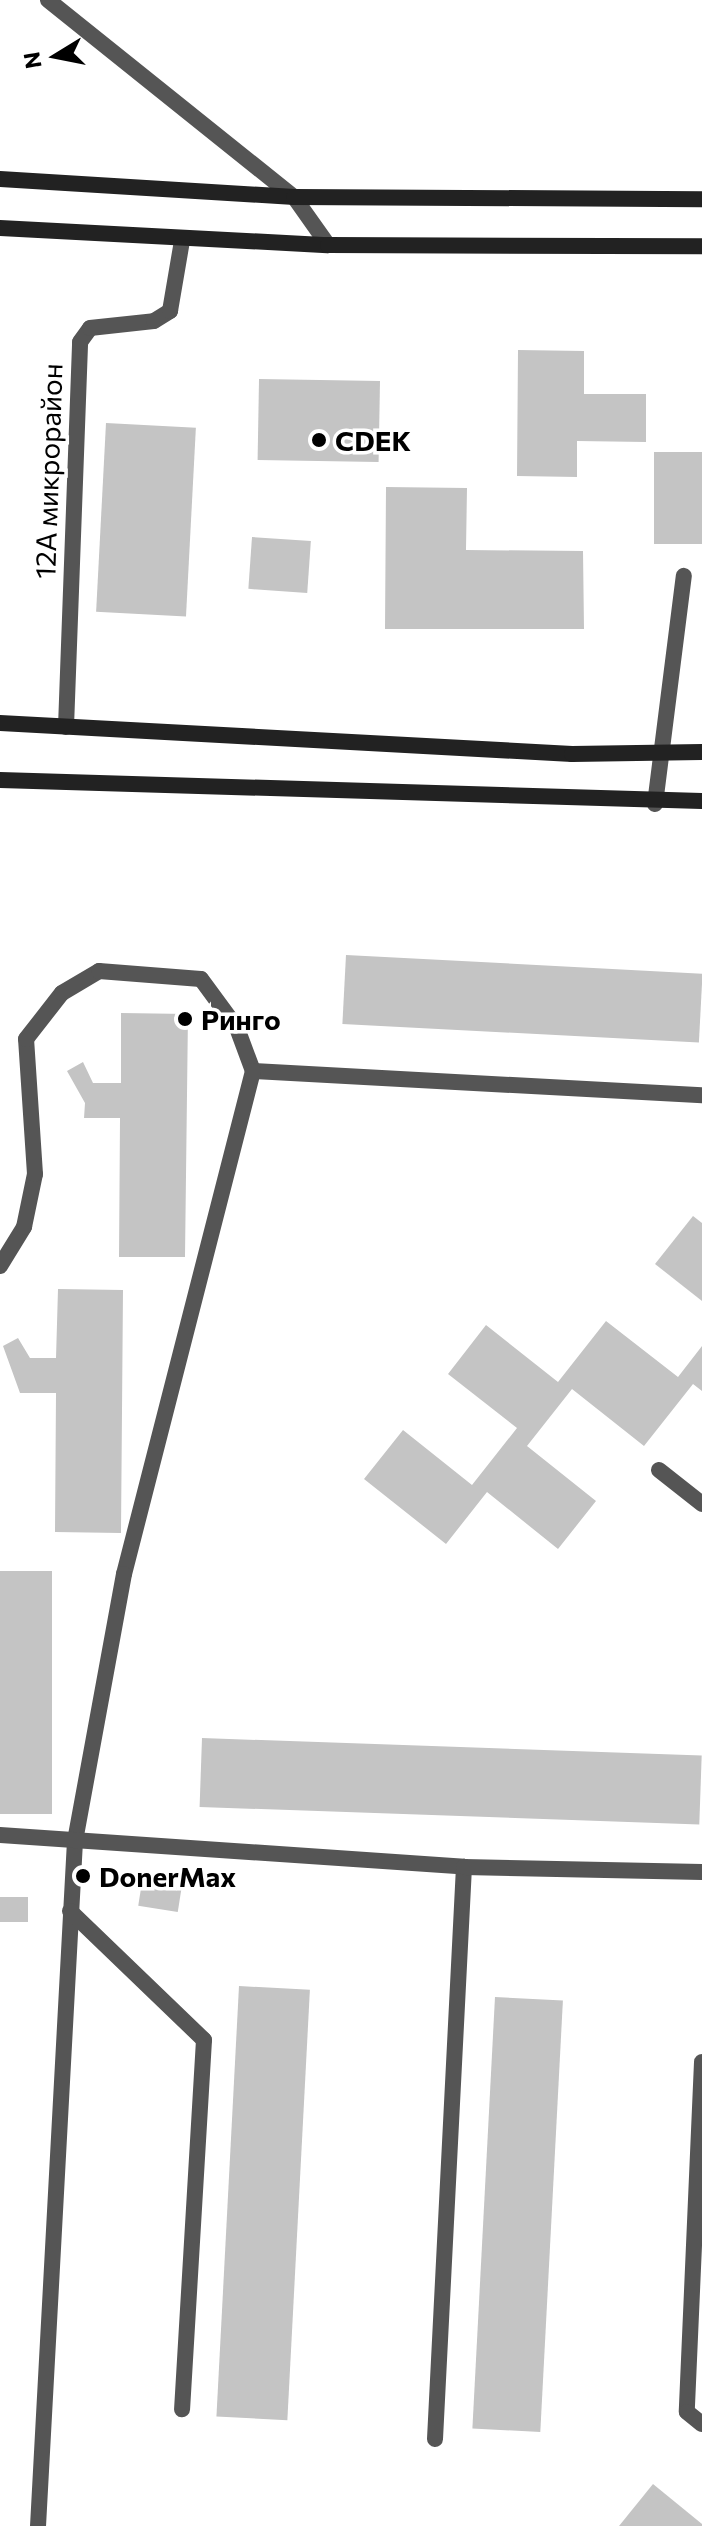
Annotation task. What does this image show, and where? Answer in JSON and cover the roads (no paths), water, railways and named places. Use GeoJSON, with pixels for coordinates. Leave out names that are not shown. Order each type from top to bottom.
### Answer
{"type":"FeatureCollection","features":[{"type":"Feature","properties":{"kind":"main road"},"geometry":{"type":"LineString","coordinates":[[0,179],[294,197],[702,199]]}},
{"type":"Feature","properties":{"kind":"main road"},"geometry":{"type":"LineString","coordinates":[[0,228],[182,241],[328,245],[702,246]]}},
{"type":"Feature","properties":{"kind":"main road"},"geometry":{"type":"LineString","coordinates":[[0,723],[661,755],[702,752]]}},
{"type":"Feature","properties":{"kind":"main road"},"geometry":{"type":"LineString","coordinates":[[0,780],[655,804],[702,801]]}},
{"type":"Feature","properties":{"kind":"street"},"geometry":{"type":"LineString","coordinates":[[48,0],[294,197],[328,245]]}},
{"type":"Feature","properties":{"kind":"street","name":"12А микрорайон"},"geometry":{"type":"LineString","coordinates":[[66,727],[80,342],[90,328],[154,321],[170,311],[182,241]]}},
{"type":"Feature","properties":{"kind":"street"},"geometry":{"type":"LineString","coordinates":[[655,804],[684,576]]}},
{"type":"Feature","properties":{"kind":"street"},"geometry":{"type":"LineString","coordinates":[[0,1266],[24,1227],[35,1174],[26,1039],[62,993],[99,971],[201,979],[237,1028],[253,1071],[124,1574],[75,1841],[38,2526]]}},
{"type":"Feature","properties":{"kind":"street"},"geometry":{"type":"LineString","coordinates":[[253,1071],[702,1095]]}},
{"type":"Feature","properties":{"kind":"street"},"geometry":{"type":"LineString","coordinates":[[659,1470],[702,1504]]}},
{"type":"Feature","properties":{"kind":"street"},"geometry":{"type":"LineString","coordinates":[[0,1835],[464,1867],[702,1872]]}},
{"type":"Feature","properties":{"kind":"street"},"geometry":{"type":"LineString","coordinates":[[435,2439],[464,1867]]}},
{"type":"Feature","properties":{"kind":"street"},"geometry":{"type":"LineString","coordinates":[[70,1911],[204,2040],[182,2409]]}},
{"type":"Feature","properties":{"kind":"street"},"geometry":{"type":"LineString","coordinates":[[702,2062],[687,2412],[702,2424]]}},
{"type":"Feature","properties":{"kind":"place","name":"CDEK"},"geometry":{"type":"Point","coordinates":[319,440]}},
{"type":"Feature","properties":{"kind":"place","name":"Ринго"},"geometry":{"type":"Point","coordinates":[185,1019]}},
{"type":"Feature","properties":{"kind":"place","name":"DonerMax"},"geometry":{"type":"Point","coordinates":[83,1876]}}]}
